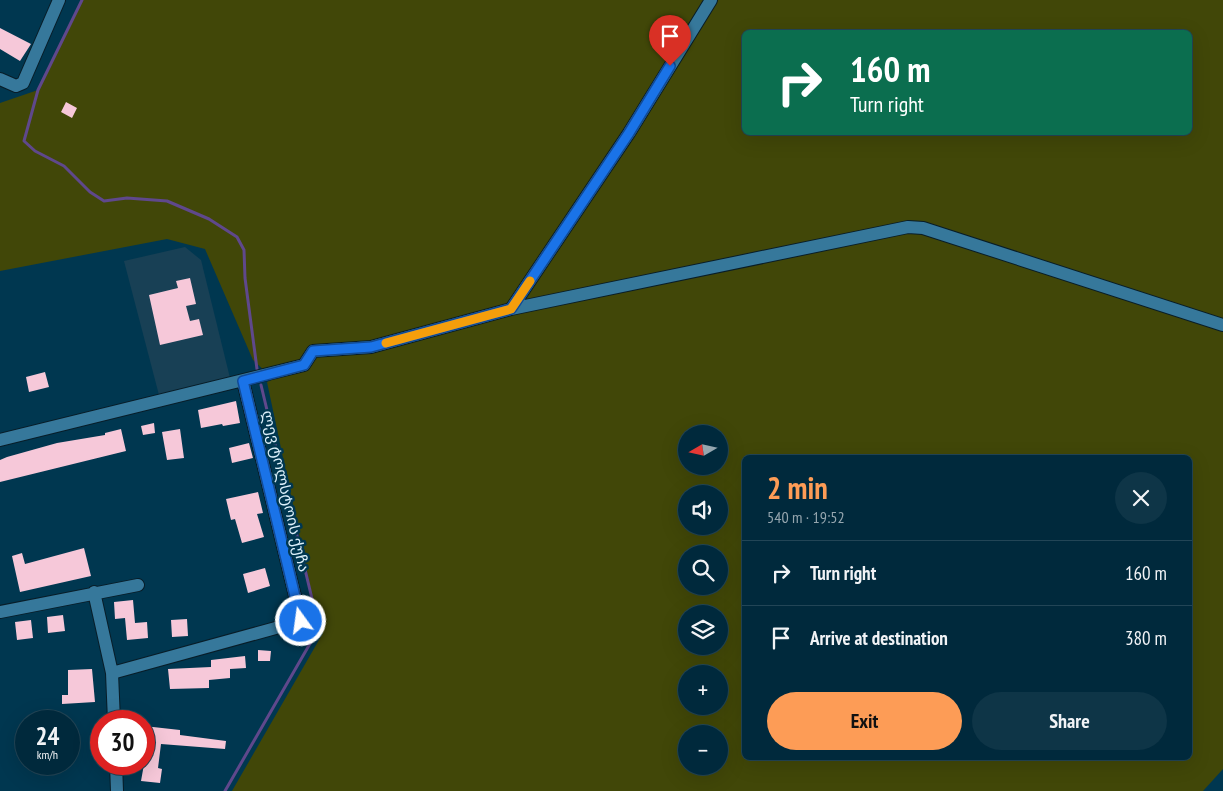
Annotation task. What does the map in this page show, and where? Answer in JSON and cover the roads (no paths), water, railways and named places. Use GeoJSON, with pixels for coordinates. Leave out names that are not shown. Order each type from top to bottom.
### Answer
{"type":"FeatureCollection","features":[{"type":"Feature","properties":{"kind":"street"},"geometry":{"type":"LineString","coordinates":[[0,79],[16,86],[23,83],[27,78],[59,0]]}},
{"type":"Feature","properties":{"kind":"street"},"geometry":{"type":"LineString","coordinates":[[511,309],[629,133],[711,0]]}},
{"type":"Feature","properties":{"kind":"street"},"geometry":{"type":"LineString","coordinates":[[0,440],[304,365],[313,351],[371,347],[511,309],[908,227],[923,228],[1223,325]]}},
{"type":"Feature","properties":{"kind":"street","name":"ლევ ტოლსტოის ქუჩა"},"geometry":{"type":"LineString","coordinates":[[112,673],[301,621],[243,381]]}},
{"type":"Feature","properties":{"kind":"street"},"geometry":{"type":"LineString","coordinates":[[0,612],[94,592],[138,585]]}},
{"type":"Feature","properties":{"kind":"street"},"geometry":{"type":"LineString","coordinates":[[94,592],[112,673],[114,710]]}},
{"type":"Feature","properties":{"kind":"street"},"geometry":{"type":"LineString","coordinates":[[116,775],[117,791]]}},
{"type":"Feature","properties":{"kind":"waterway"},"geometry":{"type":"LineString","coordinates":[[82,0],[38,90],[24,141],[35,151],[64,166],[90,192],[104,201],[127,198],[167,201],[209,219],[237,237],[244,250],[245,278],[257,369]]}},
{"type":"Feature","properties":{"kind":"waterway"},"geometry":{"type":"LineString","coordinates":[[225,791],[319,628],[261,385]]}}]}
